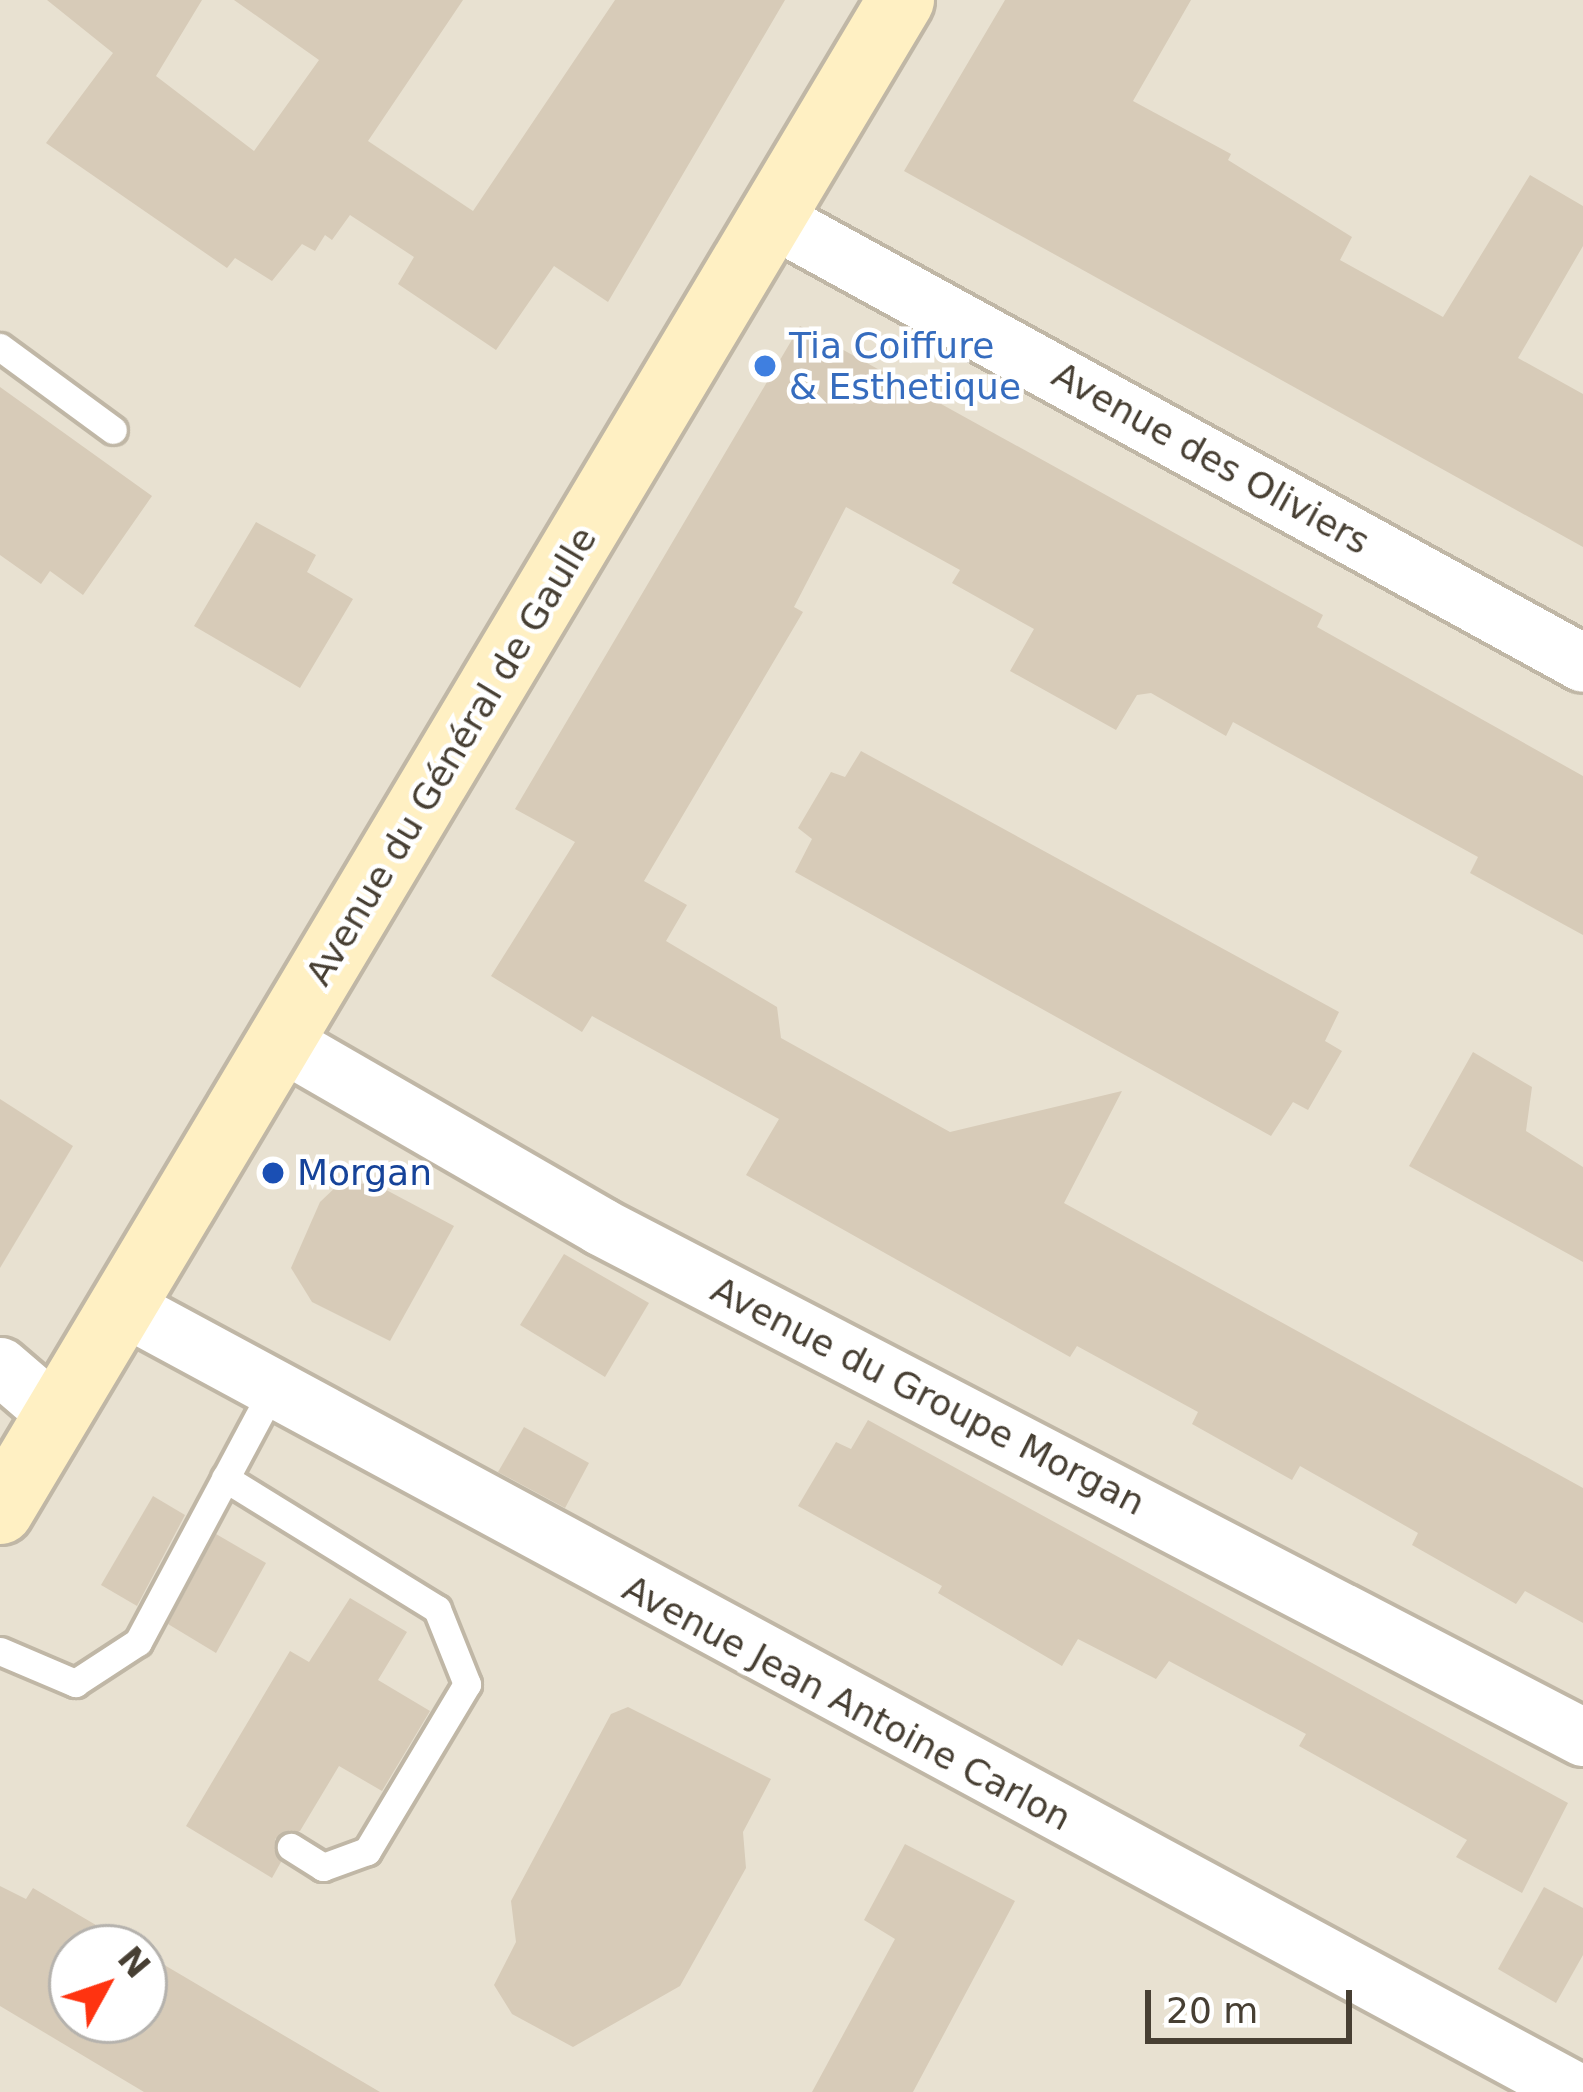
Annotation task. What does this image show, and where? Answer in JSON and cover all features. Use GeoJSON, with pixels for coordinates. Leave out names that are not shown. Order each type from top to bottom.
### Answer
{"type":"FeatureCollection","features":[{"type":"Feature","properties":{"kind":"main road","name":"Avenue du Général de Gaulle"},"geometry":{"type":"LineString","coordinates":[[0,1510],[775,220],[901,0]]}},
{"type":"Feature","properties":{"kind":"street","name":"Avenue des Oliviers"},"geometry":{"type":"LineString","coordinates":[[775,220],[1583,663]]}},
{"type":"Feature","properties":{"kind":"street","name":"Avenue du Groupe Morgan"},"geometry":{"type":"LineString","coordinates":[[280,1041],[621,1237],[1583,1737]]}},
{"type":"Feature","properties":{"kind":"street","name":"Avenue Jean Antoine Carlon"},"geometry":{"type":"LineString","coordinates":[[122,1306],[271,1393],[1576,2092]]}},
{"type":"Feature","properties":{"kind":"street"},"geometry":{"type":"LineString","coordinates":[[0,1366],[58,1414]]}},
{"type":"Feature","properties":{"kind":"lane"},"geometry":{"type":"LineString","coordinates":[[0,347],[113,430]]}},
{"type":"Feature","properties":{"kind":"lane"},"geometry":{"type":"LineString","coordinates":[[0,1651],[76,1683],[138,1642],[271,1393]]}},
{"type":"Feature","properties":{"kind":"lane"},"geometry":{"type":"LineString","coordinates":[[225,1478],[437,1609],[467,1684],[367,1851],[323,1867],[291,1847]]}},
{"type":"Feature","properties":{"kind":"shaded area"},"geometry":{"type":"Polygon","coordinates":[[[0,0],[1583,0],[1583,2092],[0,2092],[0,0]]]}},
{"type":"Feature","properties":{"kind":"building"},"geometry":{"type":"Polygon","coordinates":[[[47,0],[202,0],[156,76],[254,151],[319,60],[234,0],[463,0],[368,141],[473,211],[615,0],[785,0],[608,302],[554,266],[496,350],[398,284],[414,257],[350,215],[332,240],[325,235],[315,251],[302,244],[272,281],[235,258],[227,268],[46,143],[113,53],[47,0]]]}},
{"type":"Feature","properties":{"kind":"building"},"geometry":{"type":"Polygon","coordinates":[[[1005,0],[1191,0],[1133,101],[1231,154],[1228,160],[1352,237],[1340,260],[1443,317],[1530,175],[1583,206],[1583,246],[1518,358],[1583,394],[1583,547],[904,171],[1005,0]]]}},
{"type":"Feature","properties":{"kind":"building"},"geometry":{"type":"Polygon","coordinates":[[[800,326],[1323,615],[1317,627],[1583,776],[1583,935],[1470,873],[1478,857],[1233,722],[1226,736],[1151,693],[1137,695],[1116,730],[1010,671],[1034,629],[952,583],[960,570],[846,507],[794,607],[803,612],[644,881],[687,905],[666,941],[777,1007],[781,1038],[950,1132],[1122,1091],[1064,1203],[1583,1488],[1583,1623],[1525,1591],[1516,1604],[1412,1545],[1418,1533],[1300,1466],[1292,1480],[1192,1424],[1198,1412],[1077,1346],[1070,1357],[746,1175],[779,1119],[592,1016],[582,1032],[491,976],[575,842],[515,809],[800,326]]]}},
{"type":"Feature","properties":{"kind":"building"},"geometry":{"type":"Polygon","coordinates":[[[0,387],[152,496],[83,595],[50,571],[41,584],[0,555],[0,387]]]}},
{"type":"Feature","properties":{"kind":"building"},"geometry":{"type":"Polygon","coordinates":[[[256,522],[316,555],[307,572],[353,599],[300,688],[194,626],[256,522]]]}},
{"type":"Feature","properties":{"kind":"building"},"geometry":{"type":"Polygon","coordinates":[[[861,751],[1339,1012],[1325,1041],[1342,1051],[1308,1110],[1293,1102],[1271,1136],[795,872],[812,839],[798,828],[831,772],[845,777],[861,751]]]}},
{"type":"Feature","properties":{"kind":"building"},"geometry":{"type":"Polygon","coordinates":[[[1473,1052],[1532,1087],[1526,1131],[1583,1167],[1583,1262],[1409,1166],[1473,1052]]]}},
{"type":"Feature","properties":{"kind":"building"},"geometry":{"type":"Polygon","coordinates":[[[0,1099],[73,1146],[0,1268],[0,1099]]]}},
{"type":"Feature","properties":{"kind":"building"},"geometry":{"type":"Polygon","coordinates":[[[340,1183],[375,1184],[454,1226],[390,1341],[312,1302],[291,1268],[320,1202],[340,1183]]]}},
{"type":"Feature","properties":{"kind":"building"},"geometry":{"type":"Polygon","coordinates":[[[564,1254],[649,1303],[605,1377],[520,1325],[564,1254]]]}},
{"type":"Feature","properties":{"kind":"building"},"geometry":{"type":"Polygon","coordinates":[[[868,1420],[1568,1803],[1522,1893],[1456,1857],[1467,1840],[1299,1746],[1306,1734],[1169,1661],[1156,1679],[1078,1639],[1062,1666],[938,1593],[942,1586],[798,1506],[836,1442],[851,1449],[868,1420]]]}},
{"type":"Feature","properties":{"kind":"building"},"geometry":{"type":"Polygon","coordinates":[[[524,1427],[589,1463],[565,1508],[498,1472],[524,1427]]]}},
{"type":"Feature","properties":{"kind":"building"},"geometry":{"type":"Polygon","coordinates":[[[153,1496],[185,1515],[137,1606],[101,1585],[153,1496]]]}},
{"type":"Feature","properties":{"kind":"building"},"geometry":{"type":"Polygon","coordinates":[[[216,1534],[266,1563],[216,1653],[168,1624],[216,1534]]]}},
{"type":"Feature","properties":{"kind":"building"},"geometry":{"type":"Polygon","coordinates":[[[350,1598],[407,1632],[378,1680],[430,1711],[382,1791],[339,1766],[300,1831],[275,1839],[281,1862],[272,1878],[186,1826],[290,1651],[309,1662],[350,1598]]]}},
{"type":"Feature","properties":{"kind":"building"},"geometry":{"type":"Polygon","coordinates":[[[628,1707],[771,1779],[743,1832],[746,1868],[680,1986],[573,2047],[512,2014],[494,1985],[516,1942],[511,1901],[611,1714],[628,1707]]]}},
{"type":"Feature","properties":{"kind":"building"},"geometry":{"type":"Polygon","coordinates":[[[905,1844],[1015,1901],[913,2092],[812,2092],[895,1939],[864,1920],[905,1844]]]}},
{"type":"Feature","properties":{"kind":"building"},"geometry":{"type":"Polygon","coordinates":[[[0,1886],[26,1899],[33,1888],[94,1924],[48,1924],[48,2035],[0,2006],[0,1886]]]}},
{"type":"Feature","properties":{"kind":"building"},"geometry":{"type":"Polygon","coordinates":[[[1544,1887],[1583,1908],[1583,1955],[1556,2003],[1498,1969],[1544,1887]]]}},
{"type":"Feature","properties":{"kind":"building"},"geometry":{"type":"Polygon","coordinates":[[[168,1967],[380,2092],[144,2092],[64,2044],[168,2044],[168,1967]]]}},
{"type":"Feature","properties":{"kind":"place","name":"Tia Coiffure & Esthetique"},"geometry":{"type":"Point","coordinates":[765,366]}},
{"type":"Feature","properties":{"kind":"place","name":"Morgan"},"geometry":{"type":"Point","coordinates":[273,1173]}}]}
